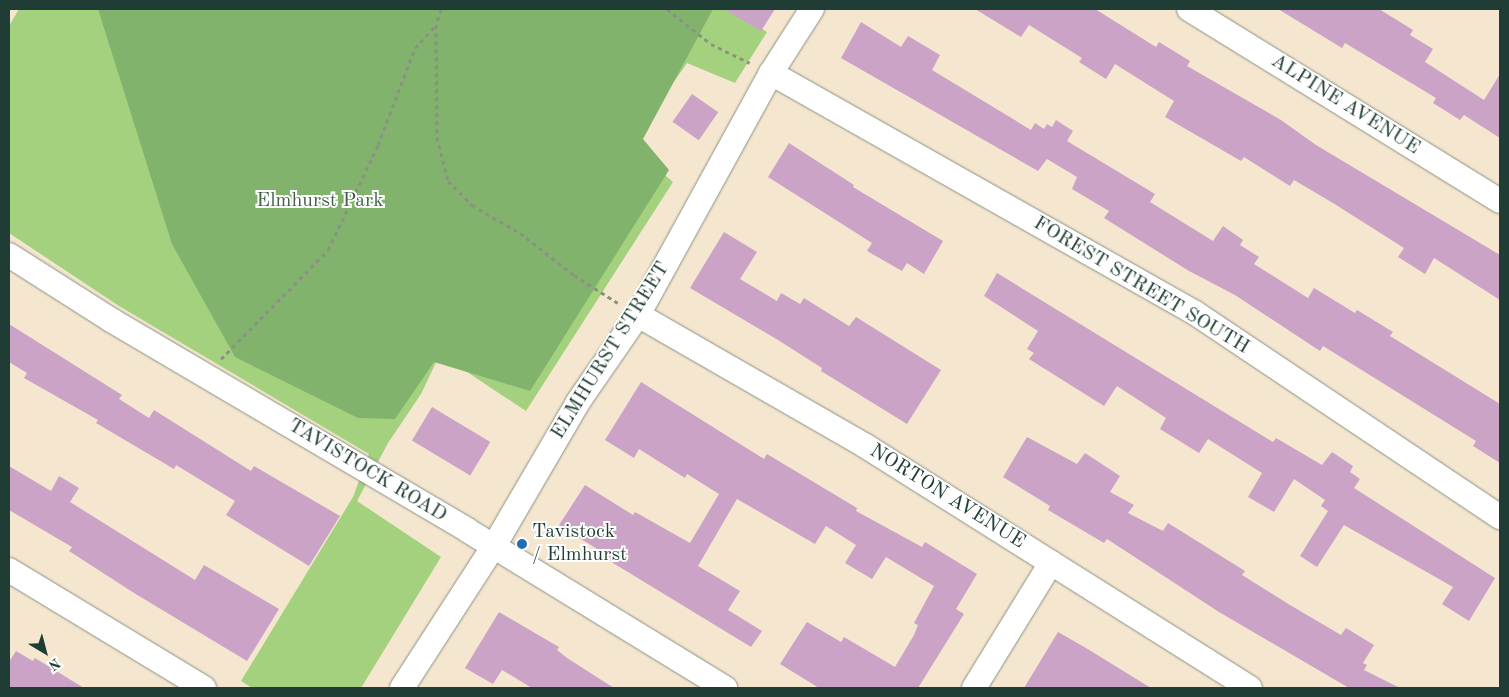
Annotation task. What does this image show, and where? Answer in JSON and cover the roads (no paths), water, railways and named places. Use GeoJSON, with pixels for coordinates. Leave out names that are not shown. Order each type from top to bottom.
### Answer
{"type":"FeatureCollection","features":[{"type":"Feature","properties":{"kind":"street","name":"ELMHURST STREET"},"geometry":{"type":"LineString","coordinates":[[402,688],[494,546],[578,402],[638,315],[771,73],[812,9]]}},
{"type":"Feature","properties":{"kind":"street","name":"ALPINE AVENUE"},"geometry":{"type":"LineString","coordinates":[[1189,9],[1500,201]]}},
{"type":"Feature","properties":{"kind":"street","name":"FOREST STREET SOUTH"},"geometry":{"type":"LineString","coordinates":[[771,73],[1195,313],[1500,517]]}},
{"type":"Feature","properties":{"kind":"street","name":"TAVISTOCK ROAD"},"geometry":{"type":"LineString","coordinates":[[9,255],[205,376],[494,546],[725,688]]}},
{"type":"Feature","properties":{"kind":"street","name":"NORTON AVENUE"},"geometry":{"type":"LineString","coordinates":[[638,315],[864,445],[1250,688]]}},
{"type":"Feature","properties":{"kind":"street"},"geometry":{"type":"LineString","coordinates":[[974,688],[1051,563]]}},
{"type":"Feature","properties":{"kind":"street"},"geometry":{"type":"LineString","coordinates":[[9,570],[204,688]]}},
{"type":"Feature","properties":{"kind":"place","name":"Tavistock / Elmhurst"},"geometry":{"type":"Point","coordinates":[522,544]}},
{"type":"Feature","properties":{"kind":"park label","name":"Elmhurst Park"},"geometry":{"type":"Point","coordinates":[320,201]}}]}
